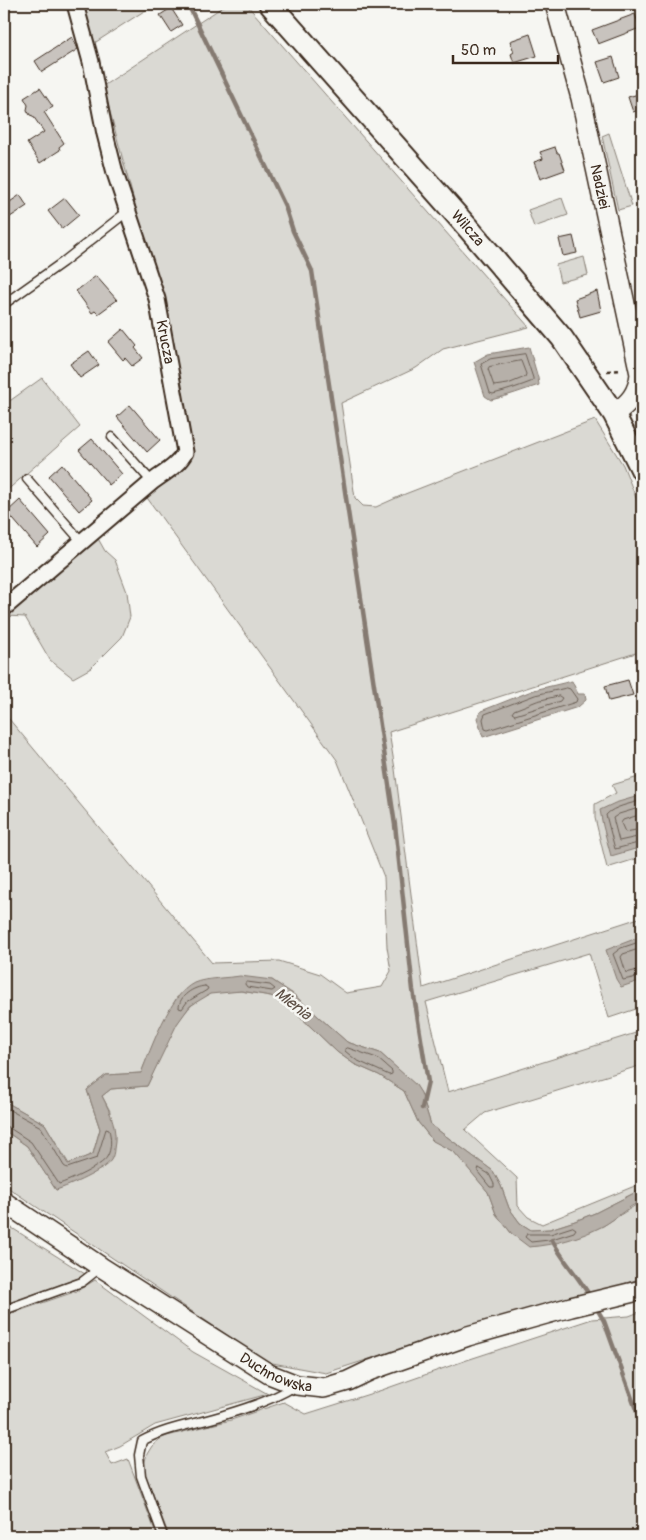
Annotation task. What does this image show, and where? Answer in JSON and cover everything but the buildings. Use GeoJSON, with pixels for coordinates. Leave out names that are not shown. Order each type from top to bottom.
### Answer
{"type":"FeatureCollection","features":[{"type":"Feature","properties":{"kind":"main road","name":"Wilcza"},"geometry":{"type":"LineString","coordinates":[[270,4],[562,338],[614,414],[642,470]]}},
{"type":"Feature","properties":{"kind":"street","name":"Krucza"},"geometry":{"type":"LineString","coordinates":[[4,608],[152,482],[182,459],[185,452],[157,299],[105,134],[91,62],[75,4]]}},
{"type":"Feature","properties":{"kind":"street","name":"Nadziei"},"geometry":{"type":"LineString","coordinates":[[555,4],[585,116],[639,369],[639,386],[636,393],[625,406],[614,414]]}},
{"type":"Feature","properties":{"kind":"street","name":"Duchnowska"},"geometry":{"type":"LineString","coordinates":[[4,1202],[101,1267],[269,1374],[297,1385],[324,1388],[348,1381],[371,1370],[468,1336],[642,1290]]}},
{"type":"Feature","properties":{"kind":"lane"},"geometry":{"type":"LineString","coordinates":[[4,304],[63,262],[128,211]]}},
{"type":"Feature","properties":{"kind":"lane"},"geometry":{"type":"LineString","coordinates":[[112,437],[152,482]]}},
{"type":"Feature","properties":{"kind":"lane"},"geometry":{"type":"LineString","coordinates":[[27,480],[82,542]]}},
{"type":"Feature","properties":{"kind":"lane"},"geometry":{"type":"LineString","coordinates":[[4,1310],[74,1285],[101,1267]]}},
{"type":"Feature","properties":{"kind":"lane"},"geometry":{"type":"LineString","coordinates":[[163,1536],[141,1476],[138,1455],[142,1441],[158,1432],[227,1414],[266,1401],[297,1385]]}},
{"type":"Feature","properties":{"kind":"shaded area"},"geometry":{"type":"Polygon","coordinates":[[[80,4],[155,4],[96,42],[92,42],[80,4]]]}},
{"type":"Feature","properties":{"kind":"shaded area"},"geometry":{"type":"Polygon","coordinates":[[[227,4],[246,4],[529,327],[443,349],[416,368],[341,403],[355,498],[363,506],[376,507],[595,420],[623,465],[642,513],[642,651],[389,732],[423,988],[642,917],[642,1007],[609,1018],[589,953],[426,1002],[448,1092],[642,1031],[642,1065],[485,1113],[465,1130],[517,1178],[518,1206],[528,1217],[542,1224],[642,1183],[642,1189],[595,1213],[550,1229],[531,1230],[520,1223],[509,1208],[493,1171],[431,1125],[421,1093],[416,1086],[380,1053],[347,1042],[293,994],[272,980],[177,997],[157,1035],[141,1073],[106,1075],[87,1090],[100,1129],[93,1154],[69,1164],[45,1124],[4,1101],[4,713],[212,963],[279,961],[320,974],[346,993],[382,987],[391,971],[387,947],[384,877],[337,760],[145,495],[192,455],[155,279],[103,86],[227,4]]]}},
{"type":"Feature","properties":{"kind":"shaded area"},"geometry":{"type":"Polygon","coordinates":[[[609,133],[632,206],[618,210],[602,136],[609,133]]]}},
{"type":"Feature","properties":{"kind":"shaded area"},"geometry":{"type":"Polygon","coordinates":[[[562,198],[568,215],[534,227],[528,210],[562,198]]]}},
{"type":"Feature","properties":{"kind":"shaded area"},"geometry":{"type":"Polygon","coordinates":[[[584,257],[588,275],[560,282],[556,265],[584,257]]]}},
{"type":"Feature","properties":{"kind":"shaded area"},"geometry":{"type":"Polygon","coordinates":[[[42,378],[80,427],[4,493],[4,405],[42,378]]]}},
{"type":"Feature","properties":{"kind":"shaded area"},"geometry":{"type":"Polygon","coordinates":[[[96,535],[105,551],[115,560],[127,592],[130,617],[122,637],[91,668],[73,678],[50,660],[25,617],[6,616],[96,535]]]}},
{"type":"Feature","properties":{"kind":"shaded area"},"geometry":{"type":"Polygon","coordinates":[[[642,776],[642,857],[607,868],[595,818],[595,804],[616,793],[612,785],[642,776]]]}},
{"type":"Feature","properties":{"kind":"shaded area"},"geometry":{"type":"Polygon","coordinates":[[[241,991],[271,996],[289,1006],[337,1052],[354,1064],[379,1075],[404,1091],[418,1122],[432,1140],[454,1152],[470,1170],[488,1192],[496,1214],[512,1234],[572,1238],[603,1226],[642,1201],[642,1278],[585,1296],[483,1322],[326,1373],[267,1362],[4,1185],[4,1130],[27,1146],[56,1190],[103,1168],[110,1111],[102,1096],[111,1089],[147,1086],[171,1034],[187,1010],[197,1000],[209,994],[241,991]]]}},
{"type":"Feature","properties":{"kind":"shaded area"},"geometry":{"type":"Polygon","coordinates":[[[4,1223],[85,1274],[79,1278],[4,1305],[4,1223]]]}},
{"type":"Feature","properties":{"kind":"shaded area"},"geometry":{"type":"Polygon","coordinates":[[[95,1280],[193,1352],[268,1394],[155,1425],[120,1446],[105,1452],[112,1465],[128,1459],[157,1536],[4,1536],[4,1316],[77,1291],[95,1280]]]}},
{"type":"Feature","properties":{"kind":"shaded area"},"geometry":{"type":"Polygon","coordinates":[[[642,1311],[642,1536],[169,1536],[143,1468],[147,1454],[160,1439],[231,1420],[284,1402],[306,1414],[592,1319],[629,1316],[642,1311]]]}},
{"type":"Feature","properties":{"kind":"water"},"geometry":{"type":"Polygon","coordinates":[[[529,347],[539,385],[491,400],[485,396],[474,362],[488,354],[529,347]]]}},
{"type":"Feature","properties":{"kind":"water"},"geometry":{"type":"Polygon","coordinates":[[[572,681],[578,694],[585,694],[586,700],[578,707],[483,737],[477,718],[481,711],[534,690],[572,681]]]}},
{"type":"Feature","properties":{"kind":"water"},"geometry":{"type":"Polygon","coordinates":[[[642,795],[642,847],[611,856],[600,810],[615,803],[642,795]]]}},
{"type":"Feature","properties":{"kind":"water"},"geometry":{"type":"Polygon","coordinates":[[[642,936],[642,980],[621,987],[616,979],[606,950],[642,936]]]}},
{"type":"Feature","properties":{"kind":"water","name":"Mienia"},"geometry":{"type":"Polygon","coordinates":[[[240,976],[272,980],[293,994],[347,1042],[380,1053],[416,1085],[421,1093],[431,1125],[493,1171],[509,1208],[520,1223],[531,1230],[550,1229],[575,1221],[642,1189],[642,1201],[603,1226],[585,1234],[557,1243],[529,1247],[512,1234],[496,1214],[488,1192],[454,1152],[433,1141],[418,1122],[404,1091],[379,1075],[354,1064],[337,1052],[289,1006],[271,996],[241,991],[210,994],[190,1006],[177,1024],[147,1086],[111,1089],[102,1096],[111,1115],[114,1128],[115,1142],[112,1159],[94,1173],[56,1190],[27,1146],[4,1130],[4,1101],[45,1124],[68,1164],[93,1154],[100,1129],[87,1090],[106,1075],[141,1073],[169,1010],[185,989],[199,981],[240,976]]]}},
{"type":"Feature","properties":{"kind":"waterway"},"geometry":{"type":"LineString","coordinates":[[188,4],[285,206],[293,231],[312,271],[395,825],[413,990],[428,1082],[422,1108]]}},
{"type":"Feature","properties":{"kind":"waterway"},"geometry":{"type":"LineString","coordinates":[[552,1240],[591,1298]]}},
{"type":"Feature","properties":{"kind":"waterway"},"geometry":{"type":"LineString","coordinates":[[596,1307],[604,1321],[642,1426]]}}]}
